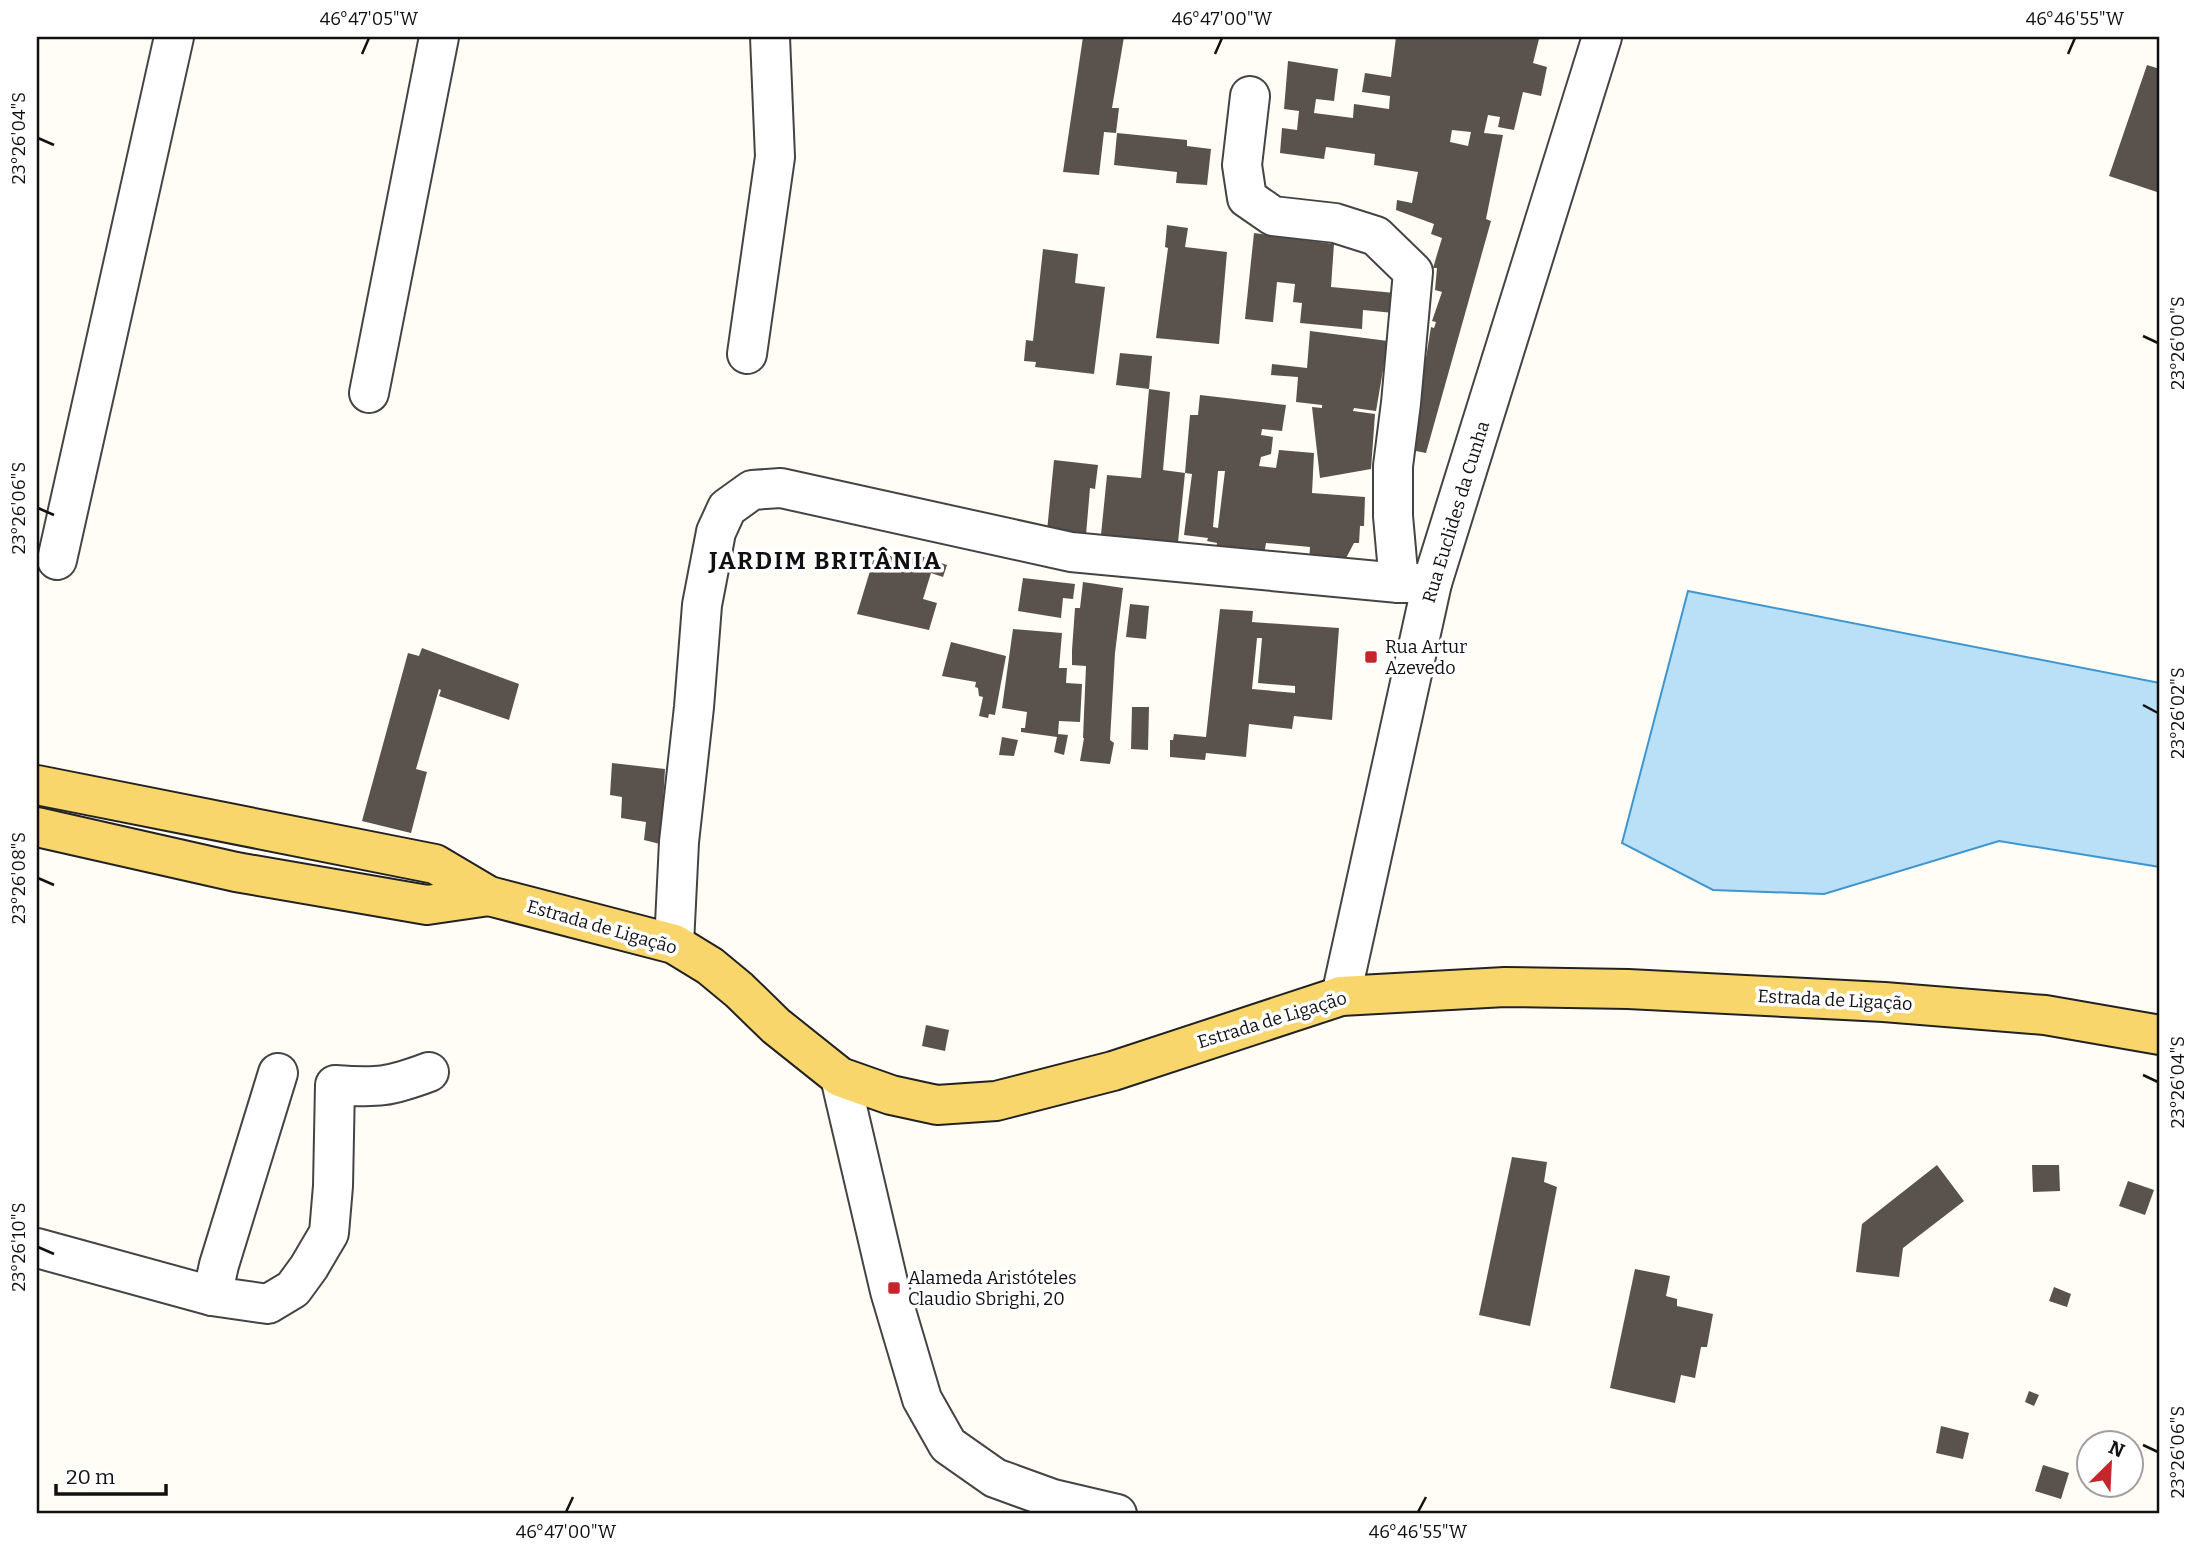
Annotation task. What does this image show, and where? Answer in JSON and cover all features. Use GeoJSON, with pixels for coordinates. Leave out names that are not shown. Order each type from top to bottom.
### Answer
{"type":"FeatureCollection","features":[{"type":"Feature","properties":{"kind":"main road","name":"Estrada de Ligação"},"geometry":{"type":"LineString","coordinates":[[37,785],[435,864],[489,896],[674,944],[710,966],[776,1026],[840,1077],[891,1095],[937,1105],[996,1101],[1113,1071],[1341,996],[1505,987],[1628,989],[1884,1002],[2032,1014],[2160,1035]]}},
{"type":"Feature","properties":{"kind":"main road","name":"Estrada de Ligação"},"geometry":{"type":"LineString","coordinates":[[37,827],[236,872],[427,905],[489,896]]}},
{"type":"Feature","properties":{"kind":"street"},"geometry":{"type":"LineString","coordinates":[[369,393],[439,37]]}},
{"type":"Feature","properties":{"kind":"street"},"geometry":{"type":"LineString","coordinates":[[747,354],[775,157],[770,37]]}},
{"type":"Feature","properties":{"kind":"street","name":"Rua Euclides da Cunha"},"geometry":{"type":"LineString","coordinates":[[1341,996],[1416,583],[1602,37]]}},
{"type":"Feature","properties":{"kind":"street"},"geometry":{"type":"LineString","coordinates":[[57,560],[168,38]]}},
{"type":"Feature","properties":{"kind":"street"},"geometry":{"type":"LineString","coordinates":[[674,944],[679,842],[702,605],[716,532],[727,508],[752,490],[781,488],[1071,552],[1416,583],[1394,516],[1393,466],[1413,272],[1376,236],[1335,223],[1273,216],[1247,198],[1242,165],[1250,96]]}},
{"type":"Feature","properties":{"kind":"street"},"geometry":{"type":"LineString","coordinates":[[37,1248],[212,1296],[268,1304],[293,1289],[329,1233],[335,1085],[376,1088],[397,1084],[429,1072]]}},
{"type":"Feature","properties":{"kind":"street"},"geometry":{"type":"LineString","coordinates":[[212,1296],[278,1073]]}},
{"type":"Feature","properties":{"kind":"street"},"geometry":{"type":"LineString","coordinates":[[840,1077],[890,1291],[922,1399],[948,1445],[995,1478],[1053,1499],[1117,1514]]}},
{"type":"Feature","properties":{"kind":"water"},"geometry":{"type":"Polygon","coordinates":[[[1688,591],[2160,683],[2160,867],[1999,841],[1824,894],[1713,890],[1622,843],[1688,591]]]}},
{"type":"Feature","properties":{"kind":"building"},"geometry":{"type":"Polygon","coordinates":[[[1083,37],[1124,37],[1112,108],[1119,108],[1116,133],[1104,132],[1099,175],[1063,172],[1083,37]]]}},
{"type":"Feature","properties":{"kind":"building"},"geometry":{"type":"Polygon","coordinates":[[[1396,37],[1539,39],[1533,63],[1547,67],[1541,96],[1523,92],[1514,130],[1498,127],[1500,117],[1488,115],[1484,133],[1503,135],[1486,219],[1491,221],[1426,453],[1411,450],[1431,327],[1434,328],[1436,322],[1432,321],[1442,292],[1435,290],[1437,268],[1433,268],[1442,238],[1431,234],[1434,224],[1396,210],[1397,200],[1412,203],[1418,172],[1374,165],[1375,154],[1326,147],[1324,159],[1280,153],[1282,128],[1297,130],[1299,111],[1284,109],[1288,61],[1338,69],[1334,101],[1316,99],[1314,113],[1353,118],[1354,104],[1389,109],[1390,96],[1362,92],[1365,73],[1391,77],[1396,37]],[[1452,130],[1450,142],[1468,146],[1471,132],[1452,130]]]}},
{"type":"Feature","properties":{"kind":"building"},"geometry":{"type":"Polygon","coordinates":[[[2147,65],[2160,69],[2160,193],[2109,176],[2147,65]]]}},
{"type":"Feature","properties":{"kind":"building"},"geometry":{"type":"Polygon","coordinates":[[[1117,133],[1187,140],[1187,146],[1211,149],[1207,185],[1176,183],[1177,172],[1114,165],[1117,133]]]}},
{"type":"Feature","properties":{"kind":"building"},"geometry":{"type":"Polygon","coordinates":[[[1167,225],[1188,228],[1185,247],[1227,252],[1219,344],[1156,338],[1168,248],[1165,247],[1167,225]]]}},
{"type":"Feature","properties":{"kind":"building"},"geometry":{"type":"Polygon","coordinates":[[[1254,233],[1334,244],[1331,287],[1395,293],[1394,313],[1363,310],[1362,329],[1300,323],[1302,303],[1293,302],[1295,284],[1277,282],[1273,322],[1245,319],[1254,233]]]}},
{"type":"Feature","properties":{"kind":"building"},"geometry":{"type":"Polygon","coordinates":[[[1043,249],[1078,254],[1075,283],[1105,287],[1094,374],[1035,367],[1036,362],[1024,361],[1026,340],[1033,341],[1043,249]]]}},
{"type":"Feature","properties":{"kind":"building"},"geometry":{"type":"Polygon","coordinates":[[[1310,331],[1388,341],[1376,411],[1354,408],[1353,411],[1375,414],[1371,469],[1320,478],[1312,407],[1322,408],[1322,405],[1296,402],[1298,377],[1271,375],[1272,364],[1307,368],[1310,331]]]}},
{"type":"Feature","properties":{"kind":"building"},"geometry":{"type":"Polygon","coordinates":[[[1120,353],[1152,356],[1149,389],[1116,385],[1120,353]]]}},
{"type":"Feature","properties":{"kind":"building"},"geometry":{"type":"Polygon","coordinates":[[[1149,389],[1170,392],[1163,470],[1185,473],[1177,552],[1135,540],[1101,535],[1107,475],[1141,478],[1149,389]]]}},
{"type":"Feature","properties":{"kind":"building"},"geometry":{"type":"Polygon","coordinates":[[[1200,395],[1286,405],[1282,431],[1262,429],[1261,435],[1273,437],[1271,454],[1261,457],[1259,466],[1276,468],[1279,450],[1314,453],[1312,493],[1365,497],[1364,526],[1360,526],[1359,543],[1354,543],[1344,562],[1309,562],[1310,547],[1266,543],[1263,561],[1215,557],[1217,543],[1207,541],[1208,538],[1184,535],[1192,474],[1185,473],[1190,415],[1198,415],[1200,395]],[[1218,471],[1213,527],[1218,528],[1225,471],[1218,471]]]}},
{"type":"Feature","properties":{"kind":"building"},"geometry":{"type":"Polygon","coordinates":[[[1054,460],[1098,465],[1095,489],[1090,488],[1086,535],[1047,531],[1054,460]]]}},
{"type":"Feature","properties":{"kind":"building"},"geometry":{"type":"Polygon","coordinates":[[[876,551],[909,562],[912,553],[947,565],[943,577],[931,573],[923,599],[937,603],[929,630],[857,614],[876,551]]]}},
{"type":"Feature","properties":{"kind":"building"},"geometry":{"type":"Polygon","coordinates":[[[1023,578],[1075,584],[1073,599],[1063,598],[1061,618],[1018,611],[1023,578]]]}},
{"type":"Feature","properties":{"kind":"building"},"geometry":{"type":"Polygon","coordinates":[[[1083,582],[1123,588],[1115,653],[1110,740],[1114,743],[1110,764],[1080,761],[1084,738],[1086,666],[1072,665],[1072,650],[1075,608],[1080,608],[1083,582]]]}},
{"type":"Feature","properties":{"kind":"building"},"geometry":{"type":"Polygon","coordinates":[[[1130,604],[1149,606],[1146,639],[1126,637],[1130,604]]]}},
{"type":"Feature","properties":{"kind":"building"},"geometry":{"type":"Polygon","coordinates":[[[1220,609],[1253,611],[1252,622],[1339,628],[1332,720],[1294,716],[1292,729],[1249,724],[1246,757],[1206,753],[1205,760],[1170,757],[1170,740],[1173,740],[1174,734],[1206,737],[1220,609]],[[1257,638],[1252,689],[1295,693],[1295,686],[1258,683],[1262,638],[1257,638]]]}},
{"type":"Feature","properties":{"kind":"building"},"geometry":{"type":"Polygon","coordinates":[[[1013,629],[1062,633],[1059,668],[1067,668],[1066,683],[1082,684],[1080,722],[1059,721],[1058,734],[1068,735],[1064,755],[1054,752],[1057,737],[1021,732],[1021,728],[1025,728],[1027,712],[1002,708],[1013,629]]]}},
{"type":"Feature","properties":{"kind":"building"},"geometry":{"type":"Polygon","coordinates":[[[951,642],[1006,656],[995,715],[989,714],[988,718],[979,716],[983,697],[979,696],[976,682],[942,676],[951,642]]]}},
{"type":"Feature","properties":{"kind":"building"},"geometry":{"type":"Polygon","coordinates":[[[422,648],[519,684],[509,720],[439,696],[439,689],[416,769],[427,772],[411,833],[362,821],[408,653],[419,656],[422,648]]]}},
{"type":"Feature","properties":{"kind":"building"},"geometry":{"type":"Polygon","coordinates":[[[1132,707],[1149,707],[1148,750],[1131,749],[1132,707]]]}},
{"type":"Feature","properties":{"kind":"building"},"geometry":{"type":"Polygon","coordinates":[[[1002,737],[1018,740],[1014,756],[999,755],[1002,737]]]}},
{"type":"Feature","properties":{"kind":"building"},"geometry":{"type":"Polygon","coordinates":[[[612,763],[665,769],[662,821],[668,821],[660,844],[644,840],[646,822],[621,818],[622,797],[610,795],[612,763]]]}},
{"type":"Feature","properties":{"kind":"building"},"geometry":{"type":"Polygon","coordinates":[[[926,1025],[949,1030],[945,1051],[922,1046],[926,1025]]]}},
{"type":"Feature","properties":{"kind":"building"},"geometry":{"type":"Polygon","coordinates":[[[1512,1157],[1547,1162],[1544,1182],[1557,1187],[1530,1326],[1479,1315],[1512,1157]]]}},
{"type":"Feature","properties":{"kind":"building"},"geometry":{"type":"Polygon","coordinates":[[[1937,1165],[1964,1201],[1903,1248],[1899,1277],[1856,1272],[1862,1224],[1937,1165]]]}},
{"type":"Feature","properties":{"kind":"building"},"geometry":{"type":"Polygon","coordinates":[[[2032,1165],[2059,1165],[2060,1191],[2033,1192],[2032,1165]]]}},
{"type":"Feature","properties":{"kind":"building"},"geometry":{"type":"Polygon","coordinates":[[[2128,1181],[2154,1190],[2145,1215],[2119,1206],[2128,1181]]]}},
{"type":"Feature","properties":{"kind":"building"},"geometry":{"type":"Polygon","coordinates":[[[1635,1269],[1670,1276],[1666,1296],[1677,1299],[1677,1306],[1713,1314],[1707,1347],[1701,1347],[1695,1378],[1681,1375],[1675,1403],[1610,1388],[1635,1269]]]}},
{"type":"Feature","properties":{"kind":"building"},"geometry":{"type":"Polygon","coordinates":[[[2054,1287],[2071,1294],[2067,1307],[2049,1301],[2054,1287]]]}},
{"type":"Feature","properties":{"kind":"building"},"geometry":{"type":"Polygon","coordinates":[[[2029,1391],[2039,1395],[2034,1406],[2025,1402],[2029,1391]]]}},
{"type":"Feature","properties":{"kind":"building"},"geometry":{"type":"Polygon","coordinates":[[[1941,1426],[1969,1433],[1963,1459],[1936,1453],[1941,1426]]]}},
{"type":"Feature","properties":{"kind":"building"},"geometry":{"type":"Polygon","coordinates":[[[2043,1465],[2069,1473],[2061,1499],[2035,1491],[2043,1465]]]}},
{"type":"Feature","properties":{"kind":"place","name":"Rua Artur Azevedo"},"geometry":{"type":"Point","coordinates":[1371,657]}},
{"type":"Feature","properties":{"kind":"place","name":"Alameda Aristóteles Claudio Sbrighi, 20"},"geometry":{"type":"Point","coordinates":[894,1288]}},
{"type":"Feature","properties":{"kind":"district","name":"JARDIM BRITÂNIA"},"geometry":{"type":"Point","coordinates":[826,561]}}]}
